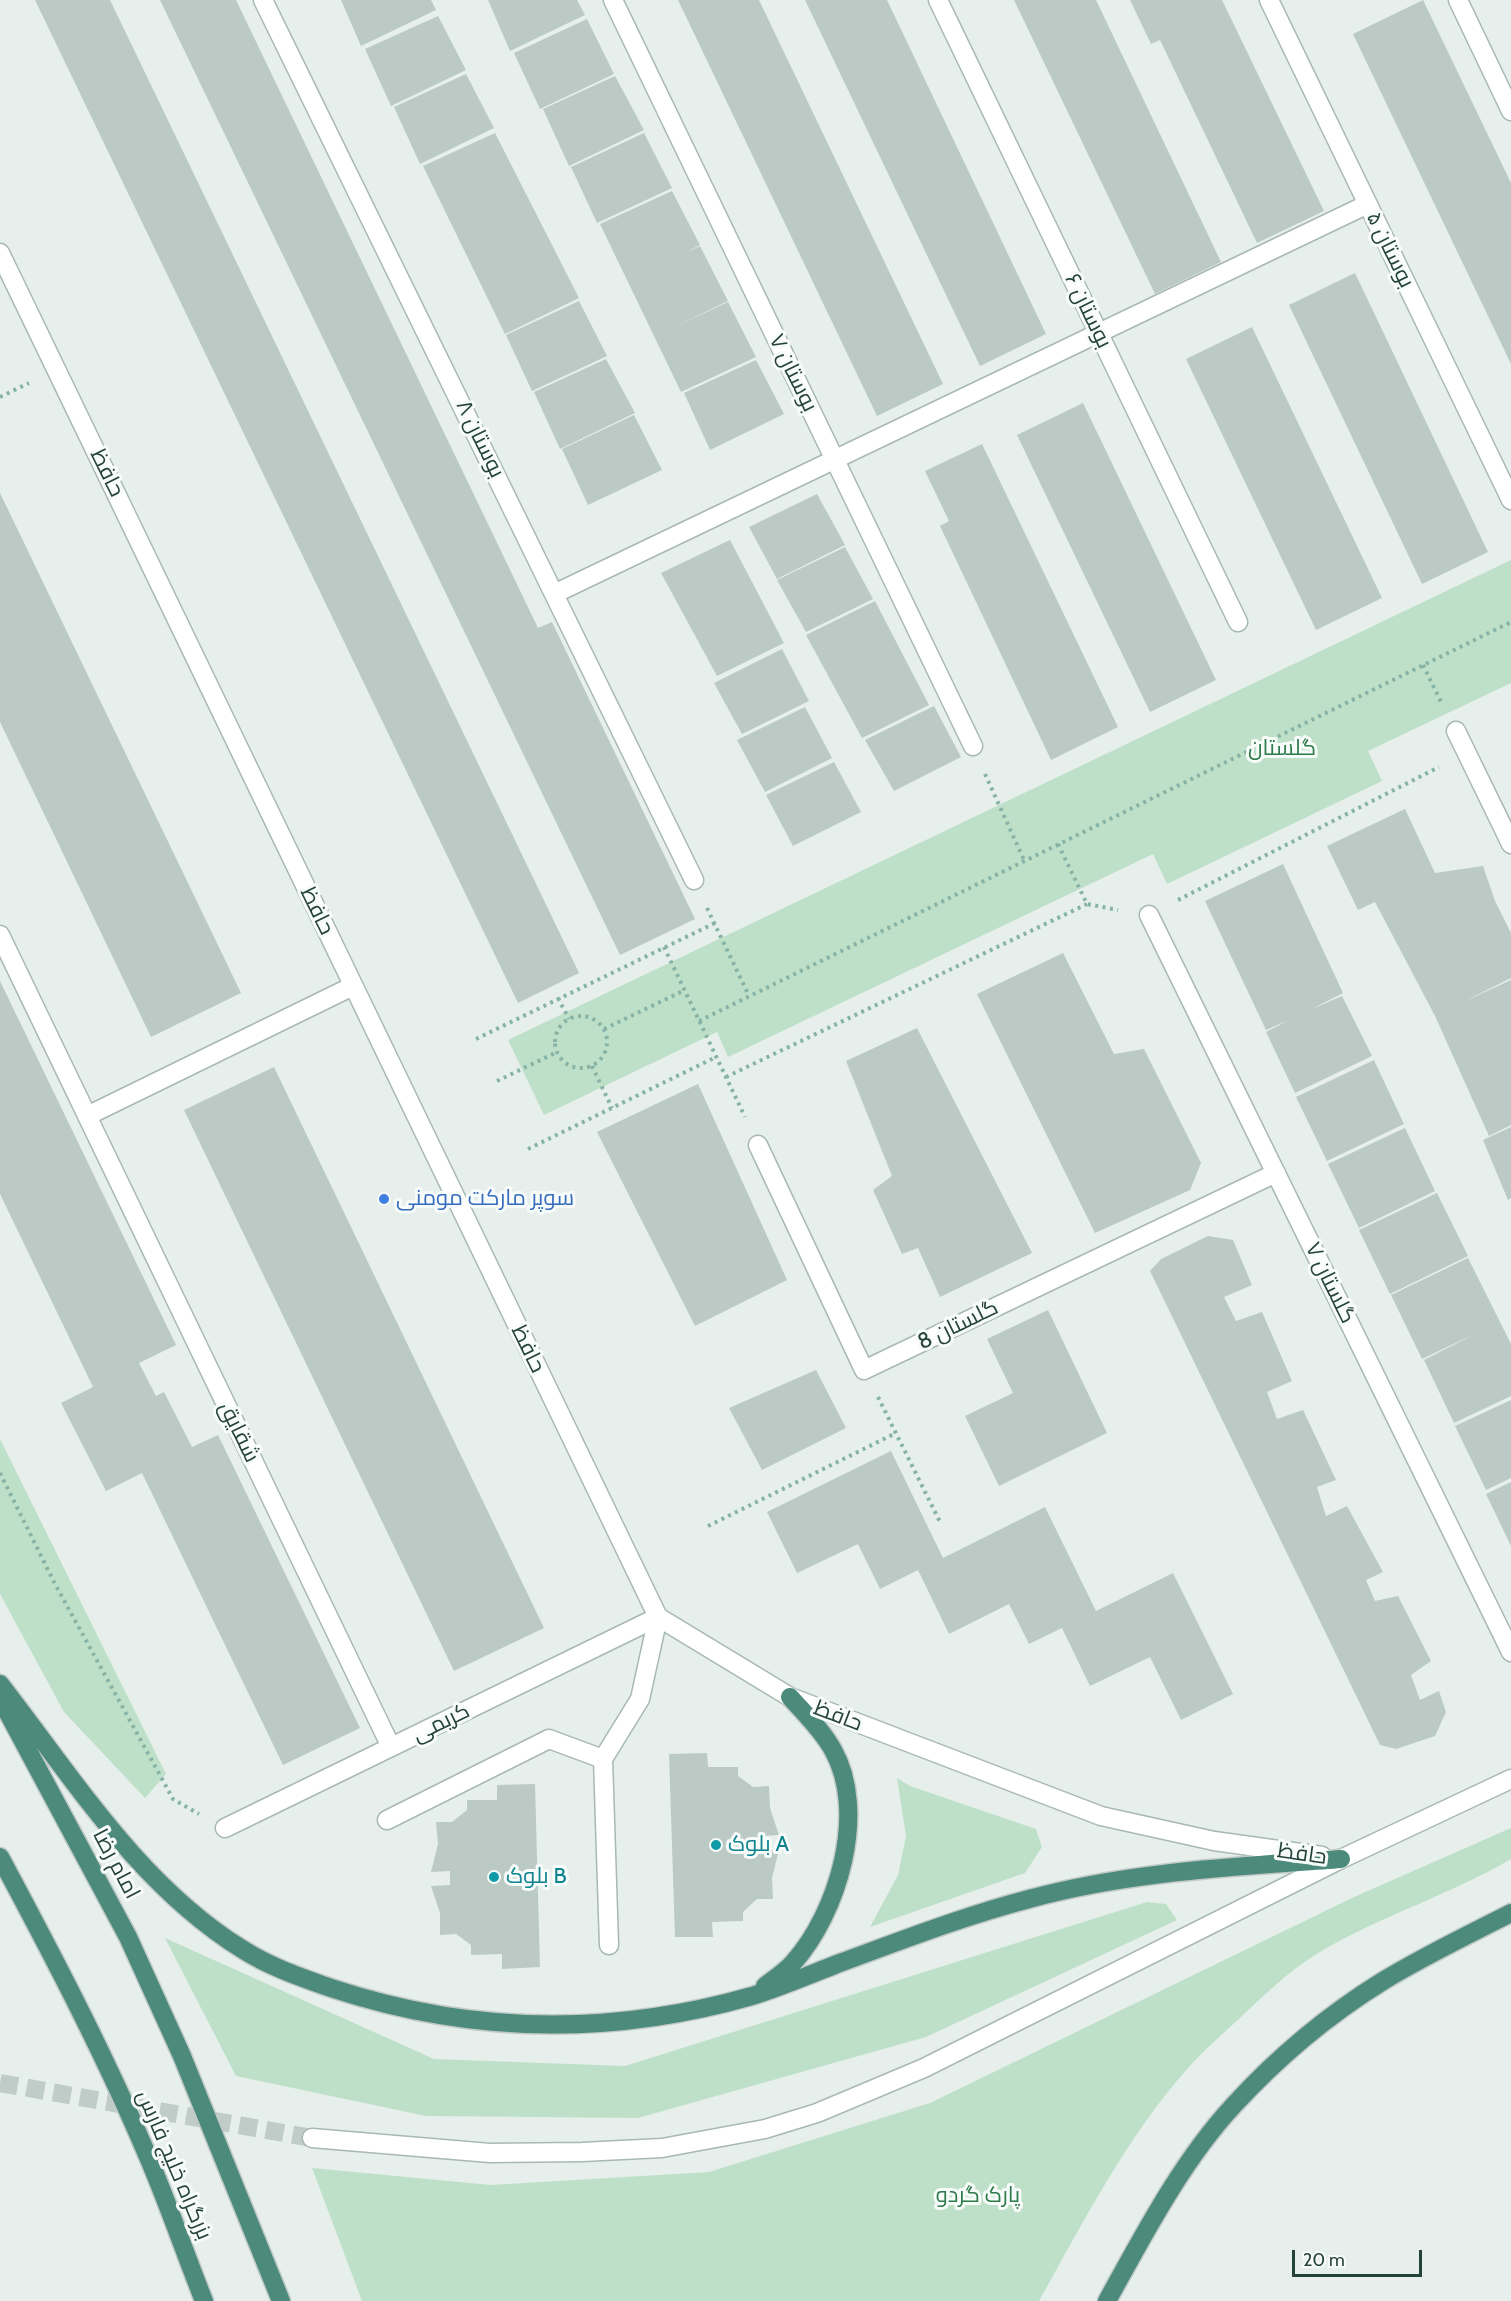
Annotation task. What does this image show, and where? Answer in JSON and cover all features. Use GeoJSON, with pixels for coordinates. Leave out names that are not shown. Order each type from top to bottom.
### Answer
{"type":"FeatureCollection","features":[{"type":"Feature","properties":{"kind":"highway"},"geometry":{"type":"LineString","coordinates":[[0,1684],[119,1839],[156,1881],[242,1949],[287,1973],[381,2005],[418,2012],[543,2026],[654,2019],[754,1995],[883,1947],[1028,1899],[1131,1876],[1341,1859]]}},
{"type":"Feature","properties":{"kind":"highway"},"geometry":{"type":"LineString","coordinates":[[754,1995],[793,1963],[828,1910],[847,1849],[848,1798],[834,1752],[815,1724],[789,1697]]}},
{"type":"Feature","properties":{"kind":"highway","name":"امام رضا"},"geometry":{"type":"LineString","coordinates":[[0,1698],[128,1937],[182,2056],[281,2301]]}},
{"type":"Feature","properties":{"kind":"highway","name":"بزرگراه خلیج فارس"},"geometry":{"type":"LineString","coordinates":[[0,1857],[65,1978],[152,2165],[204,2301]]}},
{"type":"Feature","properties":{"kind":"highway"},"geometry":{"type":"LineString","coordinates":[[1107,2301],[1150,2225],[1188,2166],[1240,2099],[1304,2038],[1346,2006],[1412,1964],[1511,1912]]}},
{"type":"Feature","properties":{"kind":"street","name":"بوستان ۸"},"geometry":{"type":"LineString","coordinates":[[263,0],[556,593],[694,880]]}},
{"type":"Feature","properties":{"kind":"street","name":"بوستان ۷"},"geometry":{"type":"LineString","coordinates":[[613,0],[973,746]]}},
{"type":"Feature","properties":{"kind":"street","name":"بوستان ۶"},"geometry":{"type":"LineString","coordinates":[[938,0],[1238,622]]}},
{"type":"Feature","properties":{"kind":"street","name":"بوستان ۵"},"geometry":{"type":"LineString","coordinates":[[1269,0],[1511,500]]}},
{"type":"Feature","properties":{"kind":"street"},"geometry":{"type":"LineString","coordinates":[[1458,0],[1511,111]]}},
{"type":"Feature","properties":{"kind":"street"},"geometry":{"type":"LineString","coordinates":[[556,593],[1368,204]]}},
{"type":"Feature","properties":{"kind":"street","name":"حافظ"},"geometry":{"type":"LineString","coordinates":[[0,253],[658,1617],[789,1697],[1101,1816],[1214,1841],[1341,1859],[1511,1779]]}},
{"type":"Feature","properties":{"kind":"street"},"geometry":{"type":"LineString","coordinates":[[1456,731],[1511,844]]}},
{"type":"Feature","properties":{"kind":"street","name":"گلستان ۷"},"geometry":{"type":"LineString","coordinates":[[1149,915],[1511,1652]]}},
{"type":"Feature","properties":{"kind":"street","name":"شقایق"},"geometry":{"type":"LineString","coordinates":[[0,935],[391,1747]]}},
{"type":"Feature","properties":{"kind":"street"},"geometry":{"type":"LineString","coordinates":[[87,1116],[353,986]]}},
{"type":"Feature","properties":{"kind":"street"},"geometry":{"type":"LineString","coordinates":[[758,1145],[864,1370]]}},
{"type":"Feature","properties":{"kind":"street","name":"گلستان 8"},"geometry":{"type":"LineString","coordinates":[[864,1370],[1276,1173]]}},
{"type":"Feature","properties":{"kind":"street"},"geometry":{"type":"LineString","coordinates":[[609,1945],[603,1759],[640,1699],[658,1617]]}},
{"type":"Feature","properties":{"kind":"street","name":"کریمی"},"geometry":{"type":"LineString","coordinates":[[225,1828],[658,1617]]}},
{"type":"Feature","properties":{"kind":"street"},"geometry":{"type":"LineString","coordinates":[[387,1820],[549,1739],[603,1759]]}},
{"type":"Feature","properties":{"kind":"street"},"geometry":{"type":"LineString","coordinates":[[312,2138],[490,2153],[582,2152],[662,2148],[765,2128],[817,2113],[924,2068],[1341,1859]]}},
{"type":"Feature","properties":{"kind":"path"},"geometry":{"type":"LineString","coordinates":[[699,1021],[1511,622]]}},
{"type":"Feature","properties":{"kind":"path"},"geometry":{"type":"LineString","coordinates":[[1423,665],[1456,731]]}},
{"type":"Feature","properties":{"kind":"path"},"geometry":{"type":"LineString","coordinates":[[973,746],[1024,861]]}},
{"type":"Feature","properties":{"kind":"path"},"geometry":{"type":"LineString","coordinates":[[726,1077],[1087,904],[1149,915],[1466,753]]}},
{"type":"Feature","properties":{"kind":"path"},"geometry":{"type":"LineString","coordinates":[[1058,844],[1087,904]]}},
{"type":"Feature","properties":{"kind":"path"},"geometry":{"type":"LineString","coordinates":[[694,880],[749,996]]}},
{"type":"Feature","properties":{"kind":"path"},"geometry":{"type":"LineString","coordinates":[[476,1039],[714,923]]}},
{"type":"Feature","properties":{"kind":"path"},"geometry":{"type":"LineString","coordinates":[[664,947],[758,1145]]}},
{"type":"Feature","properties":{"kind":"path"},"geometry":{"type":"LineString","coordinates":[[603,1029],[685,990]]}},
{"type":"Feature","properties":{"kind":"path"},"geometry":{"type":"LineString","coordinates":[[558,998],[569,1019]]}},
{"type":"Feature","properties":{"kind":"path"},"geometry":{"type":"LineString","coordinates":[[582,1016],[595,1019],[603,1029],[607,1043],[603,1057],[592,1066],[578,1068],[565,1063],[557,1052],[555,1039],[559,1027],[569,1019],[582,1016]]}},
{"type":"Feature","properties":{"kind":"path"},"geometry":{"type":"LineString","coordinates":[[497,1081],[557,1052]]}},
{"type":"Feature","properties":{"kind":"path"},"geometry":{"type":"LineString","coordinates":[[528,1149],[716,1056]]}},
{"type":"Feature","properties":{"kind":"path"},"geometry":{"type":"LineString","coordinates":[[592,1066],[612,1108]]}},
{"type":"Feature","properties":{"kind":"path"},"geometry":{"type":"LineString","coordinates":[[864,1370],[940,1522]]}},
{"type":"Feature","properties":{"kind":"path"},"geometry":{"type":"LineString","coordinates":[[708,1526],[896,1433]]}},
{"type":"Feature","properties":{"kind":"path"},"geometry":{"type":"LineString","coordinates":[[0,1473],[55,1584],[173,1799],[225,1828]]}},
{"type":"Feature","properties":{"kind":"green space","name":"گلستان"},"geometry":{"type":"Polygon","coordinates":[[[1511,560],[1511,683],[1368,751],[1382,781],[1167,884],[1153,854],[728,1057],[717,1032],[544,1115],[508,1040],[1511,560]]]}},
{"type":"Feature","properties":{"kind":"green space"},"geometry":{"type":"Polygon","coordinates":[[[0,1439],[166,1774],[145,1798],[64,1712],[0,1594],[0,1439]]]}},
{"type":"Feature","properties":{"kind":"green space"},"geometry":{"type":"Polygon","coordinates":[[[897,1778],[910,1786],[1036,1829],[1042,1847],[1025,1873],[870,1927],[898,1875],[906,1836],[897,1778]]]}},
{"type":"Feature","properties":{"kind":"green space","name":"پارک گردو"},"geometry":{"type":"Polygon","coordinates":[[[1511,1828],[1511,1859],[1463,1884],[1363,1929],[1315,1955],[1276,1984],[1201,2054],[1167,2094],[1126,2150],[1039,2301],[362,2301],[312,2168],[491,2185],[709,2172],[930,2103],[1354,1897],[1511,1828]]]}},
{"type":"Feature","properties":{"kind":"green space"},"geometry":{"type":"Polygon","coordinates":[[[1147,1902],[1166,1904],[1177,1920],[926,2037],[638,2118],[426,2116],[236,2076],[165,1938],[434,2059],[625,2066],[1147,1902]]]}},
{"type":"Feature","properties":{"kind":"building"},"geometry":{"type":"Polygon","coordinates":[[[35,0],[110,0],[579,973],[518,1003],[35,0]]]}},
{"type":"Feature","properties":{"kind":"building"},"geometry":{"type":"Polygon","coordinates":[[[160,0],[236,0],[538,628],[552,622],[695,919],[620,955],[160,0]]]}},
{"type":"Feature","properties":{"kind":"building"},"geometry":{"type":"Polygon","coordinates":[[[341,0],[431,0],[436,10],[361,46],[341,0]]]}},
{"type":"Feature","properties":{"kind":"building"},"geometry":{"type":"Polygon","coordinates":[[[488,0],[577,0],[585,15],[510,51],[488,0]]]}},
{"type":"Feature","properties":{"kind":"building"},"geometry":{"type":"Polygon","coordinates":[[[678,0],[759,0],[943,384],[877,416],[678,0]]]}},
{"type":"Feature","properties":{"kind":"building"},"geometry":{"type":"Polygon","coordinates":[[[805,0],[887,0],[1046,334],[980,366],[805,0]]]}},
{"type":"Feature","properties":{"kind":"building"},"geometry":{"type":"Polygon","coordinates":[[[1014,0],[1096,0],[1221,262],[1155,294],[1014,0]]]}},
{"type":"Feature","properties":{"kind":"building"},"geometry":{"type":"Polygon","coordinates":[[[1130,0],[1222,0],[1324,211],[1257,243],[1160,40],[1151,44],[1130,0]]]}},
{"type":"Feature","properties":{"kind":"building"},"geometry":{"type":"Polygon","coordinates":[[[1423,0],[1511,183],[1511,364],[1353,34],[1423,0]]]}},
{"type":"Feature","properties":{"kind":"building"},"geometry":{"type":"Polygon","coordinates":[[[438,16],[466,70],[391,106],[365,49],[438,16]]]}},
{"type":"Feature","properties":{"kind":"building"},"geometry":{"type":"Polygon","coordinates":[[[587,19],[614,74],[540,109],[514,53],[587,19]]]}},
{"type":"Feature","properties":{"kind":"building"},"geometry":{"type":"Polygon","coordinates":[[[466,74],[494,128],[420,164],[394,107],[466,74]]]}},
{"type":"Feature","properties":{"kind":"building"},"geometry":{"type":"Polygon","coordinates":[[[615,76],[644,130],[569,166],[543,109],[615,76]]]}},
{"type":"Feature","properties":{"kind":"building"},"geometry":{"type":"Polygon","coordinates":[[[495,133],[579,298],[505,334],[423,166],[495,133]]]}},
{"type":"Feature","properties":{"kind":"building"},"geometry":{"type":"Polygon","coordinates":[[[644,133],[672,188],[597,223],[571,167],[644,133]]]}},
{"type":"Feature","properties":{"kind":"building"},"geometry":{"type":"Polygon","coordinates":[[[672,191],[700,245],[685,253],[700,246],[728,301],[670,329],[728,302],[756,357],[681,392],[600,224],[672,191]]]}},
{"type":"Feature","properties":{"kind":"building"},"geometry":{"type":"Polygon","coordinates":[[[1355,273],[1488,552],[1422,584],[1289,305],[1355,273]]]}},
{"type":"Feature","properties":{"kind":"building"},"geometry":{"type":"Polygon","coordinates":[[[579,301],[607,356],[532,391],[506,335],[579,301]]]}},
{"type":"Feature","properties":{"kind":"building"},"geometry":{"type":"Polygon","coordinates":[[[1252,327],[1382,598],[1316,630],[1186,359],[1252,327]]]}},
{"type":"Feature","properties":{"kind":"building"},"geometry":{"type":"Polygon","coordinates":[[[606,359],[635,413],[560,449],[534,392],[606,359]]]}},
{"type":"Feature","properties":{"kind":"building"},"geometry":{"type":"Polygon","coordinates":[[[756,360],[784,414],[710,450],[684,393],[756,360]]]}},
{"type":"Feature","properties":{"kind":"building"},"geometry":{"type":"Polygon","coordinates":[[[1083,403],[1216,680],[1150,712],[1017,435],[1083,403]]]}},
{"type":"Feature","properties":{"kind":"building"},"geometry":{"type":"Polygon","coordinates":[[[634,415],[662,470],[588,505],[562,449],[634,415]]]}},
{"type":"Feature","properties":{"kind":"building"},"geometry":{"type":"Polygon","coordinates":[[[982,444],[1118,727],[1051,760],[940,526],[949,521],[925,471],[982,444]]]}},
{"type":"Feature","properties":{"kind":"building"},"geometry":{"type":"Polygon","coordinates":[[[0,493],[241,993],[151,1037],[0,722],[0,493]]]}},
{"type":"Feature","properties":{"kind":"building"},"geometry":{"type":"Polygon","coordinates":[[[817,494],[845,545],[777,579],[749,527],[817,494]]]}},
{"type":"Feature","properties":{"kind":"building"},"geometry":{"type":"Polygon","coordinates":[[[730,540],[784,643],[717,676],[661,573],[730,540]]]}},
{"type":"Feature","properties":{"kind":"building"},"geometry":{"type":"Polygon","coordinates":[[[845,547],[873,599],[806,632],[777,580],[845,547]]]}},
{"type":"Feature","properties":{"kind":"building"},"geometry":{"type":"Polygon","coordinates":[[[875,601],[929,705],[862,738],[806,635],[875,601]]]}},
{"type":"Feature","properties":{"kind":"building"},"geometry":{"type":"Polygon","coordinates":[[[782,649],[809,701],[742,734],[714,683],[782,649]]]}},
{"type":"Feature","properties":{"kind":"building"},"geometry":{"type":"Polygon","coordinates":[[[934,706],[961,757],[894,791],[865,740],[934,706]]]}},
{"type":"Feature","properties":{"kind":"building"},"geometry":{"type":"Polygon","coordinates":[[[805,707],[832,758],[765,792],[737,740],[805,707]]]}},
{"type":"Feature","properties":{"kind":"building"},"geometry":{"type":"Polygon","coordinates":[[[834,762],[861,812],[793,846],[766,795],[834,762]]]}},
{"type":"Feature","properties":{"kind":"building"},"geometry":{"type":"Polygon","coordinates":[[[1405,809],[1435,873],[1483,866],[1495,901],[1511,933],[1511,978],[1463,1002],[1511,980],[1511,1125],[1489,1136],[1435,1016],[1375,902],[1358,910],[1327,846],[1405,809]]]}},
{"type":"Feature","properties":{"kind":"building"},"geometry":{"type":"Polygon","coordinates":[[[1283,864],[1343,993],[1310,1010],[1342,996],[1372,1056],[1295,1093],[1266,1032],[1289,1020],[1266,1030],[1205,901],[1283,864]]]}},
{"type":"Feature","properties":{"kind":"building"},"geometry":{"type":"Polygon","coordinates":[[[1063,953],[1114,1054],[1144,1049],[1201,1163],[1190,1190],[1095,1233],[977,994],[1063,953]]]}},
{"type":"Feature","properties":{"kind":"building"},"geometry":{"type":"Polygon","coordinates":[[[0,981],[176,1345],[139,1363],[156,1396],[164,1392],[192,1447],[218,1435],[360,1728],[283,1765],[142,1473],[106,1491],[61,1403],[93,1387],[0,1194],[0,981]]]}},
{"type":"Feature","properties":{"kind":"building"},"geometry":{"type":"Polygon","coordinates":[[[917,1028],[1032,1253],[940,1297],[918,1248],[902,1254],[873,1190],[892,1176],[846,1061],[917,1028]]]}},
{"type":"Feature","properties":{"kind":"building"},"geometry":{"type":"Polygon","coordinates":[[[1374,1060],[1404,1124],[1327,1161],[1296,1097],[1374,1060]]]}},
{"type":"Feature","properties":{"kind":"building"},"geometry":{"type":"Polygon","coordinates":[[[274,1067],[544,1628],[454,1671],[184,1110],[274,1067]]]}},
{"type":"Feature","properties":{"kind":"building"},"geometry":{"type":"Polygon","coordinates":[[[698,1084],[787,1280],[695,1326],[597,1132],[698,1084]]]}},
{"type":"Feature","properties":{"kind":"building"},"geometry":{"type":"Polygon","coordinates":[[[1511,1127],[1511,1198],[1508,1200],[1483,1140],[1511,1127]]]}},
{"type":"Feature","properties":{"kind":"building"},"geometry":{"type":"Polygon","coordinates":[[[1405,1128],[1435,1191],[1359,1228],[1328,1164],[1405,1128]]]}},
{"type":"Feature","properties":{"kind":"building"},"geometry":{"type":"Polygon","coordinates":[[[1437,1193],[1468,1256],[1390,1294],[1359,1230],[1437,1193]]]}},
{"type":"Feature","properties":{"kind":"building"},"geometry":{"type":"Polygon","coordinates":[[[1208,1236],[1233,1240],[1252,1285],[1224,1297],[1236,1321],[1262,1312],[1292,1381],[1267,1392],[1277,1419],[1303,1410],[1336,1480],[1317,1487],[1326,1516],[1347,1506],[1383,1572],[1366,1580],[1375,1601],[1398,1596],[1431,1661],[1411,1675],[1420,1700],[1439,1691],[1446,1712],[1435,1736],[1396,1749],[1380,1745],[1150,1271],[1161,1259],[1208,1236]]]}},
{"type":"Feature","properties":{"kind":"building"},"geometry":{"type":"Polygon","coordinates":[[[1468,1258],[1511,1344],[1511,1396],[1454,1423],[1424,1360],[1479,1332],[1422,1359],[1391,1295],[1468,1258]]]}},
{"type":"Feature","properties":{"kind":"building"},"geometry":{"type":"Polygon","coordinates":[[[1048,1310],[1107,1433],[999,1486],[965,1416],[1013,1393],[987,1339],[1048,1310]]]}},
{"type":"Feature","properties":{"kind":"building"},"geometry":{"type":"Polygon","coordinates":[[[816,1370],[846,1428],[762,1470],[729,1408],[816,1370]]]}},
{"type":"Feature","properties":{"kind":"building"},"geometry":{"type":"Polygon","coordinates":[[[1511,1400],[1511,1478],[1486,1490],[1455,1426],[1511,1400]]]}},
{"type":"Feature","properties":{"kind":"building"},"geometry":{"type":"Polygon","coordinates":[[[891,1451],[943,1558],[1045,1507],[1096,1611],[1173,1573],[1233,1694],[1181,1720],[1150,1657],[1090,1686],[1062,1628],[1029,1644],[1009,1604],[949,1634],[918,1570],[880,1589],[858,1544],[797,1573],[767,1512],[891,1451]]]}},
{"type":"Feature","properties":{"kind":"building"},"geometry":{"type":"Polygon","coordinates":[[[1511,1482],[1511,1546],[1486,1494],[1511,1482]]]}},
{"type":"Feature","properties":{"kind":"building","name":"بلوک A"},"geometry":{"type":"Polygon","coordinates":[[[707,1753],[708,1767],[738,1767],[738,1776],[753,1787],[769,1786],[770,1808],[779,1835],[759,1836],[760,1850],[779,1850],[772,1878],[773,1899],[757,1899],[743,1912],[743,1921],[712,1922],[713,1937],[675,1937],[669,1754],[707,1753]]]}},
{"type":"Feature","properties":{"kind":"building","name":"بلوک B"},"geometry":{"type":"Polygon","coordinates":[[[535,1784],[540,1967],[502,1969],[502,1954],[471,1955],[471,1945],[456,1934],[440,1935],[440,1913],[431,1886],[450,1885],[450,1871],[431,1872],[438,1844],[436,1822],[452,1822],[467,1810],[467,1800],[497,1800],[497,1785],[535,1784]]]}},
{"type":"Feature","properties":{"kind":"tunnel"},"geometry":{"type":"LineString","coordinates":[[0,2083],[312,2138]]}},
{"type":"Feature","properties":{"kind":"place","name":"سوپر مارکت مومنی"},"geometry":{"type":"Point","coordinates":[384,1199]}},
{"type":"Feature","properties":{"kind":"place","name":"بلوک A"},"geometry":{"type":"Point","coordinates":[716,1845]}},
{"type":"Feature","properties":{"kind":"place","name":"بلوک B"},"geometry":{"type":"Point","coordinates":[494,1877]}}]}
